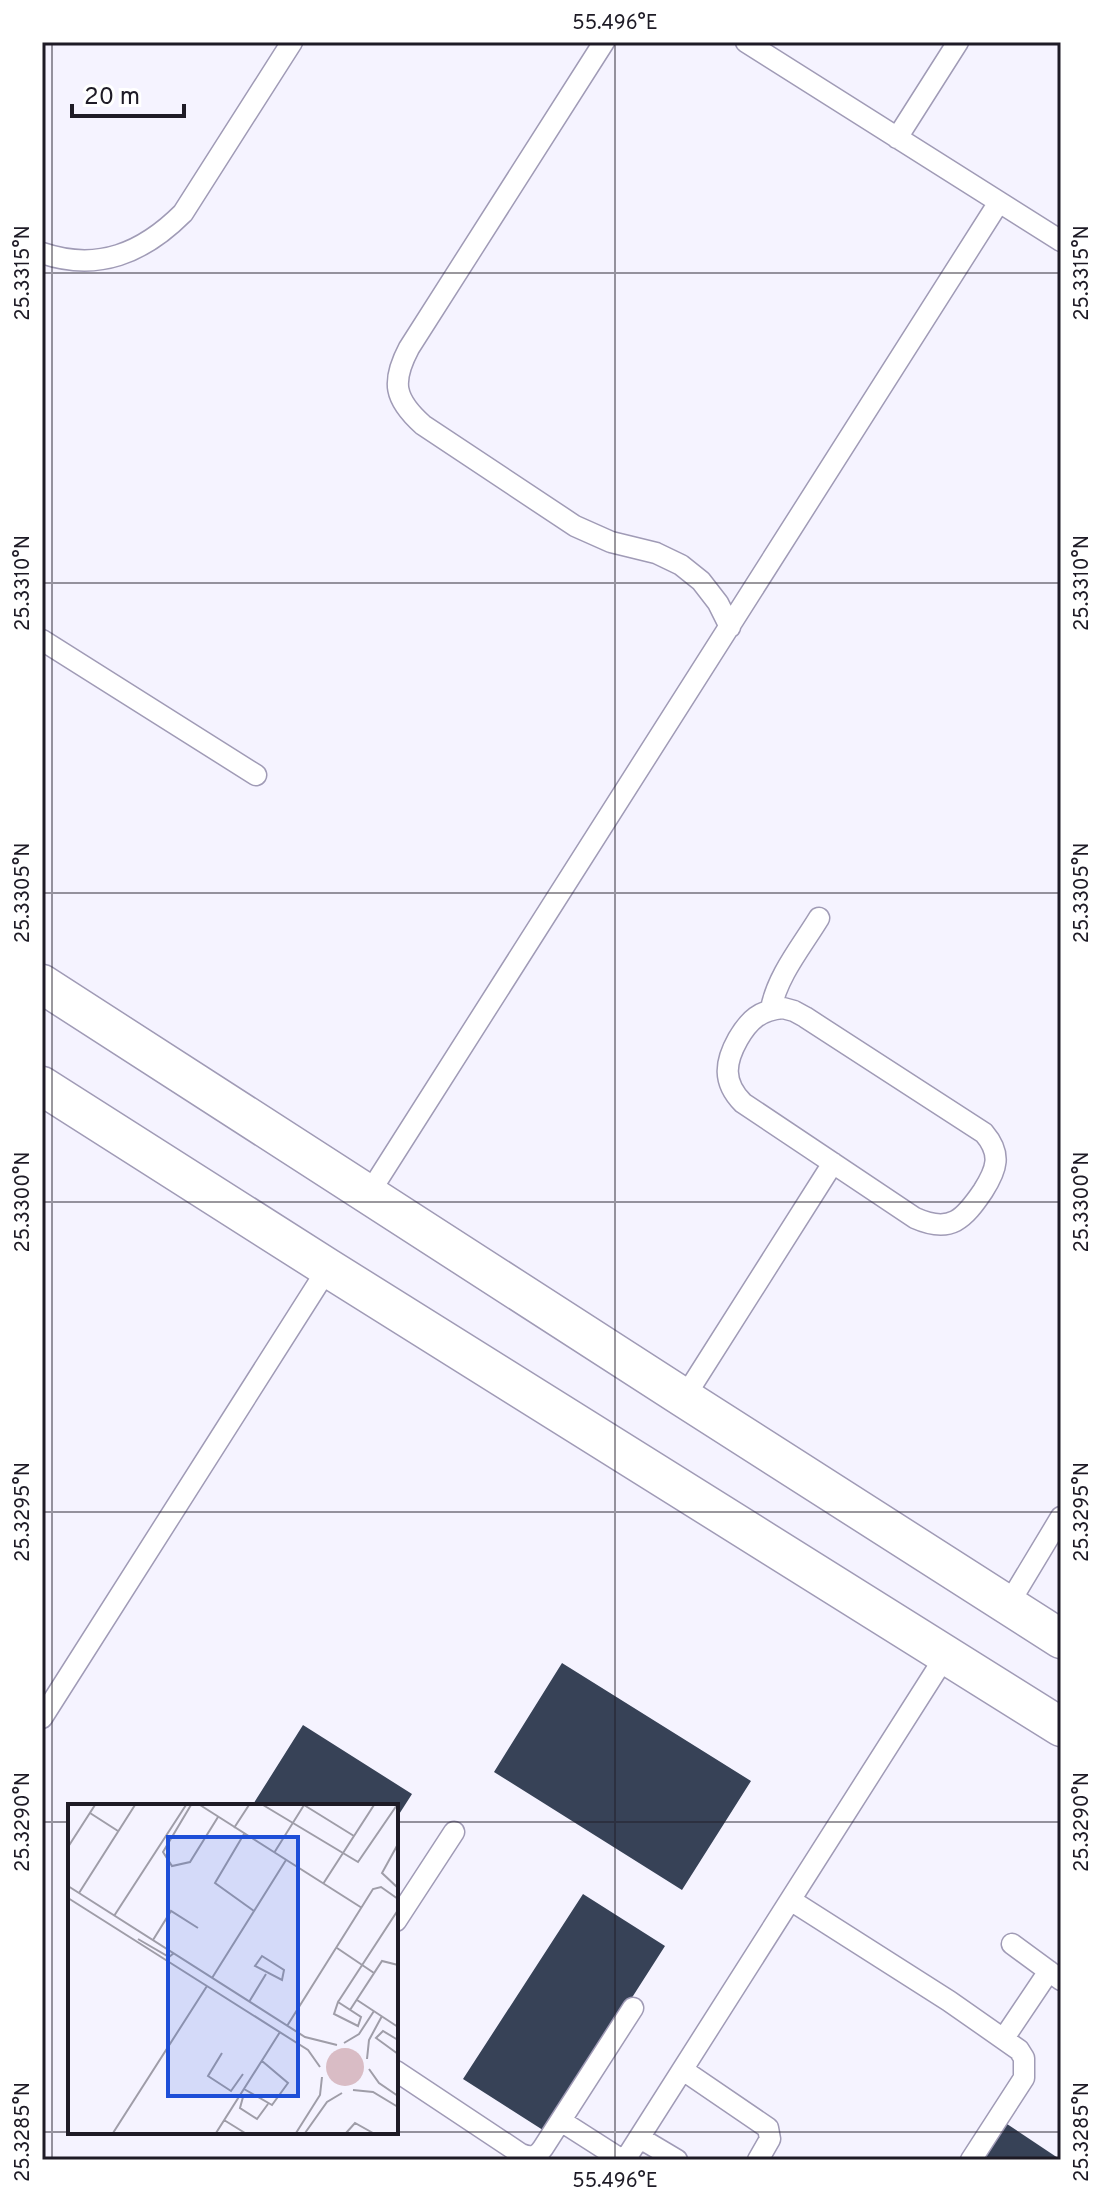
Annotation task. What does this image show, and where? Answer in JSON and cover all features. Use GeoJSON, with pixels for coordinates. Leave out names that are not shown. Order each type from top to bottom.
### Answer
{"type":"FeatureCollection","features":[{"type":"Feature","properties":{"kind":"street"},"geometry":{"type":"LineString","coordinates":[[44,994],[368,1195],[1061,1639]]}},
{"type":"Feature","properties":{"kind":"street"},"geometry":{"type":"LineString","coordinates":[[42,1086],[1061,1727]]}},
{"type":"Feature","properties":{"kind":"lane"},"geometry":{"type":"LineString","coordinates":[[42,253],[79,261],[102,259],[125,254],[147,244],[166,230],[183,213],[292,42]]}},
{"type":"Feature","properties":{"kind":"lane"},"geometry":{"type":"LineString","coordinates":[[604,42],[409,348],[398,368],[398,389],[406,410],[423,425],[575,526],[611,542],[656,553],[681,565],[701,581],[718,603],[730,627]]}},
{"type":"Feature","properties":{"kind":"lane"},"geometry":{"type":"LineString","coordinates":[[746,42],[1061,241]]}},
{"type":"Feature","properties":{"kind":"lane"},"geometry":{"type":"LineString","coordinates":[[897,138],[958,42]]}},
{"type":"Feature","properties":{"kind":"lane"},"geometry":{"type":"LineString","coordinates":[[368,1195],[999,202]]}},
{"type":"Feature","properties":{"kind":"lane"},"geometry":{"type":"LineString","coordinates":[[42,640],[256,775]]}},
{"type":"Feature","properties":{"kind":"lane"},"geometry":{"type":"LineString","coordinates":[[771,1009],[784,975],[819,918]]}},
{"type":"Feature","properties":{"kind":"lane"},"geometry":{"type":"LineString","coordinates":[[771,1009],[794,1011],[975,1126],[992,1142],[995,1154],[992,1176],[968,1213],[959,1220],[937,1225],[915,1218],[833,1163],[743,1103],[731,1088],[727,1077],[730,1053],[752,1019],[771,1009]]}},
{"type":"Feature","properties":{"kind":"lane"},"geometry":{"type":"LineString","coordinates":[[684,1398],[833,1163]]}},
{"type":"Feature","properties":{"kind":"lane"},"geometry":{"type":"LineString","coordinates":[[42,1718],[328,1268]]}},
{"type":"Feature","properties":{"kind":"lane"},"geometry":{"type":"LineString","coordinates":[[1008,1605],[1061,1517]]}},
{"type":"Feature","properties":{"kind":"lane"},"geometry":{"type":"LineString","coordinates":[[561,2121],[624,2160],[792,1901],[946,1655]]}},
{"type":"Feature","properties":{"kind":"lane"},"geometry":{"type":"LineString","coordinates":[[398,1918],[454,1832]]}},
{"type":"Feature","properties":{"kind":"lane"},"geometry":{"type":"LineString","coordinates":[[792,1901],[1019,2050],[1024,2058],[1024,2078],[971,2160]]}},
{"type":"Feature","properties":{"kind":"lane"},"geometry":{"type":"LineString","coordinates":[[1004,2038],[1055,1975],[1012,1944]]}},
{"type":"Feature","properties":{"kind":"lane"},"geometry":{"type":"LineString","coordinates":[[398,2072],[527,2157],[533,2157],[539,2154],[633,2008]]}},
{"type":"Feature","properties":{"kind":"lane"},"geometry":{"type":"LineString","coordinates":[[683,2070],[768,2128],[770,2139],[758,2160]]}},
{"type":"Feature","properties":{"kind":"lane"},"geometry":{"type":"LineString","coordinates":[[640,2138],[670,2158]]}},
{"type":"Feature","properties":{"kind":"building"},"geometry":{"type":"Polygon","coordinates":[[[562,1663],[751,1781],[682,1890],[494,1772],[562,1663]]]}},
{"type":"Feature","properties":{"kind":"building"},"geometry":{"type":"Polygon","coordinates":[[[303,1725],[412,1794],[398,1816],[398,1804],[253,1804],[303,1725]]]}},
{"type":"Feature","properties":{"kind":"building"},"geometry":{"type":"Polygon","coordinates":[[[583,1894],[665,1946],[546,2132],[463,2079],[583,1894]]]}},
{"type":"Feature","properties":{"kind":"building"},"geometry":{"type":"Polygon","coordinates":[[[1004,2122],[1061,2160],[979,2160],[1004,2122]]]}}]}
